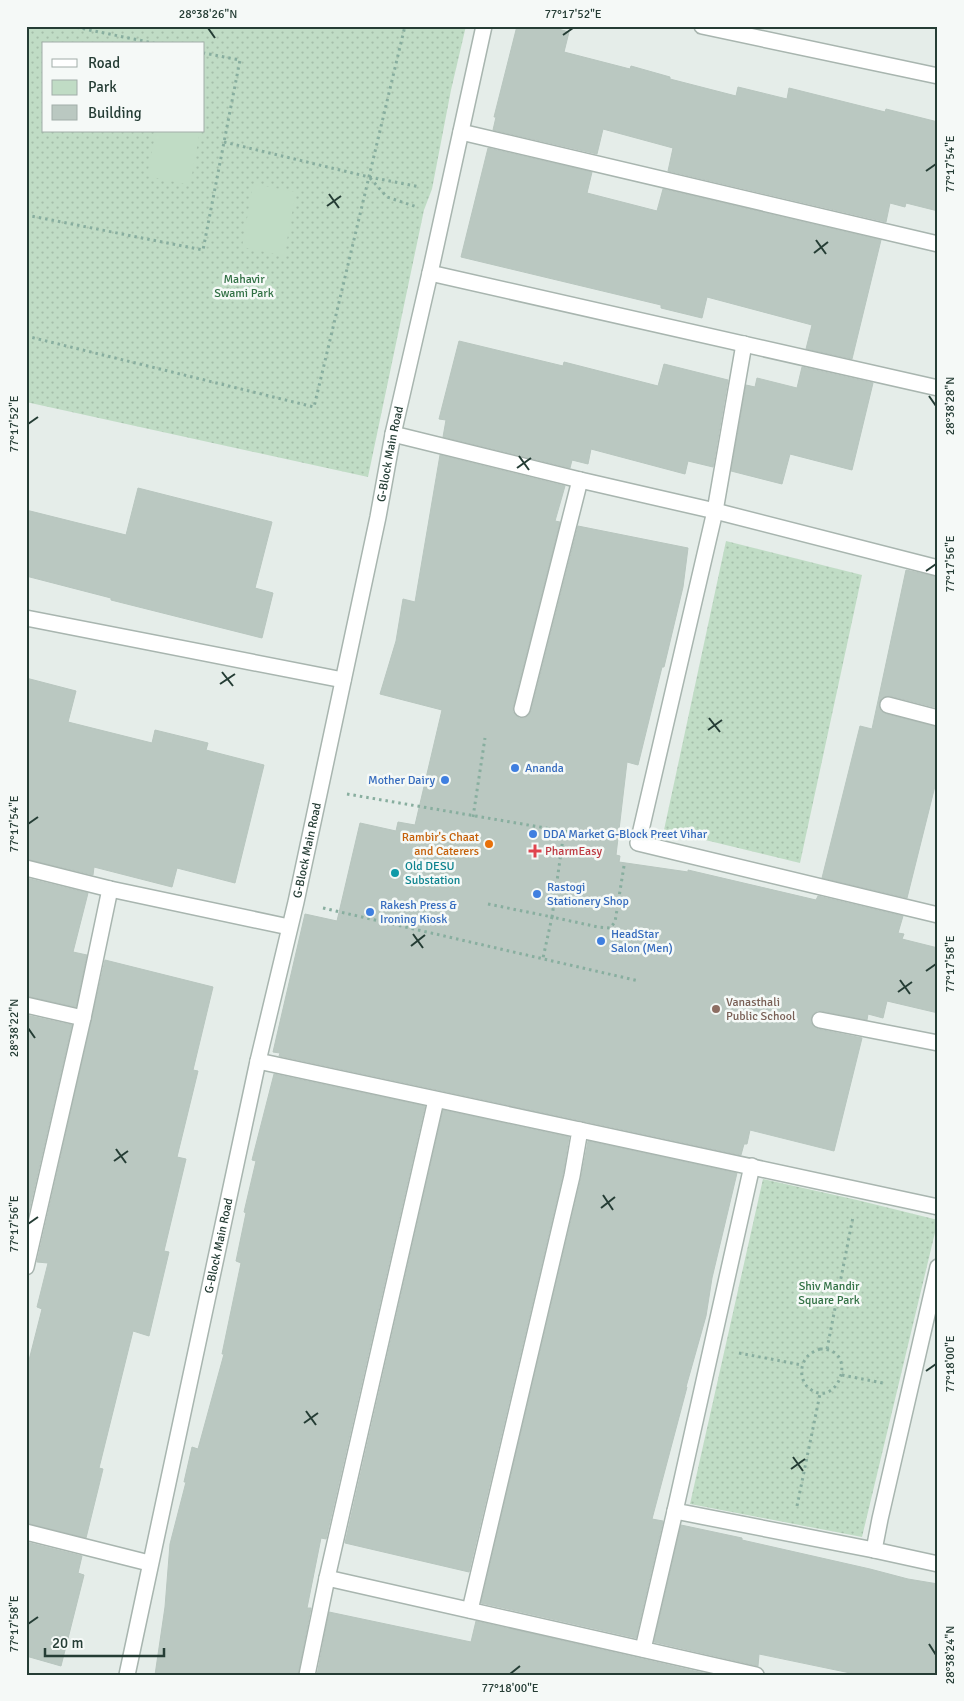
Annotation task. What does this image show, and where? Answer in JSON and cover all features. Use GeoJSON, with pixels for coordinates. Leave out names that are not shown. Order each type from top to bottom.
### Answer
{"type":"FeatureCollection","features":[{"type":"Feature","properties":{"kind":"street","name":"G-Block Main Road"},"geometry":{"type":"LineString","coordinates":[[127,1675],[258,1061],[296,902],[378,517],[393,434],[484,26]]}},
{"type":"Feature","properties":{"kind":"street"},"geometry":{"type":"LineString","coordinates":[[702,26],[938,76]]}},
{"type":"Feature","properties":{"kind":"street"},"geometry":{"type":"LineString","coordinates":[[461,132],[938,244]]}},
{"type":"Feature","properties":{"kind":"street"},"geometry":{"type":"LineString","coordinates":[[430,273],[938,388]]}},
{"type":"Feature","properties":{"kind":"street"},"geometry":{"type":"LineString","coordinates":[[744,344],[715,511],[638,843],[938,915]]}},
{"type":"Feature","properties":{"kind":"street"},"geometry":{"type":"LineString","coordinates":[[393,434],[715,511],[938,568]]}},
{"type":"Feature","properties":{"kind":"street"},"geometry":{"type":"LineString","coordinates":[[522,709],[580,480]]}},
{"type":"Feature","properties":{"kind":"street"},"geometry":{"type":"LineString","coordinates":[[26,618],[343,680]]}},
{"type":"Feature","properties":{"kind":"street"},"geometry":{"type":"LineString","coordinates":[[888,705],[938,718]]}},
{"type":"Feature","properties":{"kind":"street"},"geometry":{"type":"LineString","coordinates":[[26,868],[110,889],[289,927]]}},
{"type":"Feature","properties":{"kind":"street"},"geometry":{"type":"LineString","coordinates":[[26,1267],[83,1018],[110,889]]}},
{"type":"Feature","properties":{"kind":"street"},"geometry":{"type":"LineString","coordinates":[[26,1005],[83,1018]]}},
{"type":"Feature","properties":{"kind":"street"},"geometry":{"type":"LineString","coordinates":[[820,1020],[938,1043]]}},
{"type":"Feature","properties":{"kind":"street"},"geometry":{"type":"LineString","coordinates":[[258,1061],[938,1207]]}},
{"type":"Feature","properties":{"kind":"street"},"geometry":{"type":"LineString","coordinates":[[306,1675],[436,1100]]}},
{"type":"Feature","properties":{"kind":"street"},"geometry":{"type":"LineString","coordinates":[[470,1610],[572,1176],[580,1130]]}},
{"type":"Feature","properties":{"kind":"street"},"geometry":{"type":"LineString","coordinates":[[643,1649],[752,1166]]}},
{"type":"Feature","properties":{"kind":"street"},"geometry":{"type":"LineString","coordinates":[[874,1550],[938,1267]]}},
{"type":"Feature","properties":{"kind":"street"},"geometry":{"type":"LineString","coordinates":[[675,1511],[938,1564]]}},
{"type":"Feature","properties":{"kind":"street"},"geometry":{"type":"LineString","coordinates":[[26,1532],[150,1563]]}},
{"type":"Feature","properties":{"kind":"street"},"geometry":{"type":"LineString","coordinates":[[327,1578],[756,1675]]}},
{"type":"Feature","properties":{"kind":"path"},"geometry":{"type":"LineString","coordinates":[[70,26],[148,42]]}},
{"type":"Feature","properties":{"kind":"path"},"geometry":{"type":"LineString","coordinates":[[26,336],[314,407],[406,26]]}},
{"type":"Feature","properties":{"kind":"path"},"geometry":{"type":"LineString","coordinates":[[26,214],[203,250],[240,60],[205,53]]}},
{"type":"Feature","properties":{"kind":"path"},"geometry":{"type":"LineString","coordinates":[[224,142],[369,177],[432,189],[447,196]]}},
{"type":"Feature","properties":{"kind":"path"},"geometry":{"type":"LineString","coordinates":[[369,177],[387,197],[424,210]]}},
{"type":"Feature","properties":{"kind":"path"},"geometry":{"type":"LineString","coordinates":[[473,817],[485,738]]}},
{"type":"Feature","properties":{"kind":"path"},"geometry":{"type":"LineString","coordinates":[[320,790],[615,840]]}},
{"type":"Feature","properties":{"kind":"path"},"geometry":{"type":"LineString","coordinates":[[543,958],[552,917],[564,831]]}},
{"type":"Feature","properties":{"kind":"path"},"geometry":{"type":"LineString","coordinates":[[488,904],[598,928],[610,928],[615,922],[624,865]]}},
{"type":"Feature","properties":{"kind":"path"},"geometry":{"type":"LineString","coordinates":[[296,902],[639,980]]}},
{"type":"Feature","properties":{"kind":"path"},"geometry":{"type":"LineString","coordinates":[[827,1348],[853,1215]]}},
{"type":"Feature","properties":{"kind":"path"},"geometry":{"type":"LineString","coordinates":[[827,1348],[834,1352],[838,1358],[842,1366],[842,1375],[837,1384],[829,1391],[820,1394],[810,1389],[803,1381],[802,1365],[812,1352],[827,1348]]}},
{"type":"Feature","properties":{"kind":"path"},"geometry":{"type":"LineString","coordinates":[[737,1362],[739,1353],[802,1365]]}},
{"type":"Feature","properties":{"kind":"path"},"geometry":{"type":"LineString","coordinates":[[881,1392],[885,1374]]}},
{"type":"Feature","properties":{"kind":"path"},"geometry":{"type":"LineString","coordinates":[[842,1375],[883,1383]]}},
{"type":"Feature","properties":{"kind":"path"},"geometry":{"type":"LineString","coordinates":[[796,1510],[820,1394]]}},
{"type":"Feature","properties":{"kind":"green space","name":"Mahavir Swami Park"},"geometry":{"type":"Polygon","coordinates":[[[26,26],[466,26],[451,90],[432,189],[424,210],[368,477],[26,402],[26,26]]]}},
{"type":"Feature","properties":{"kind":"green space"},"geometry":{"type":"Polygon","coordinates":[[[156,132],[200,132],[190,185],[147,176],[156,132]]]}},
{"type":"Feature","properties":{"kind":"green space"},"geometry":{"type":"Polygon","coordinates":[[[253,184],[296,192],[284,256],[242,247],[253,184]]]}},
{"type":"Feature","properties":{"kind":"green space"},"geometry":{"type":"Polygon","coordinates":[[[726,541],[862,575],[800,863],[664,830],[726,541]]]}},
{"type":"Feature","properties":{"kind":"green space","name":"Shiv Mandir Square Park"},"geometry":{"type":"Polygon","coordinates":[[[763,1179],[938,1220],[862,1537],[690,1504],[763,1179]]]}},
{"type":"Feature","properties":{"kind":"building"},"geometry":{"type":"Polygon","coordinates":[[[517,26],[548,26],[569,32],[564,52],[630,69],[631,66],[670,77],[670,79],[736,96],[738,87],[787,99],[789,88],[885,112],[886,109],[938,122],[938,211],[906,203],[905,207],[890,203],[886,222],[668,171],[673,148],[603,129],[597,154],[493,130],[496,117],[494,117],[517,26]]]}},
{"type":"Feature","properties":{"kind":"building"},"geometry":{"type":"Polygon","coordinates":[[[488,148],[592,172],[587,193],[657,211],[663,189],[881,240],[852,359],[806,349],[812,325],[707,297],[702,318],[661,308],[661,305],[461,257],[488,148]]]}},
{"type":"Feature","properties":{"kind":"building"},"geometry":{"type":"Polygon","coordinates":[[[459,341],[563,366],[564,362],[658,386],[664,364],[728,380],[713,467],[688,461],[685,474],[591,449],[588,464],[572,460],[570,468],[443,437],[446,420],[439,419],[459,341]]]}},
{"type":"Feature","properties":{"kind":"building"},"geometry":{"type":"Polygon","coordinates":[[[802,367],[873,383],[852,470],[790,454],[782,484],[731,471],[746,385],[755,387],[757,378],[797,388],[802,367]]]}},
{"type":"Feature","properties":{"kind":"building"},"geometry":{"type":"Polygon","coordinates":[[[440,455],[565,486],[555,521],[560,522],[513,707],[513,712],[519,718],[525,718],[531,711],[578,526],[688,548],[683,587],[638,765],[627,762],[616,855],[620,856],[619,862],[688,872],[688,870],[816,900],[818,896],[903,916],[898,933],[904,934],[902,939],[938,948],[938,1013],[887,1001],[883,1018],[868,1014],[867,1020],[821,1011],[813,1014],[811,1023],[818,1029],[862,1038],[834,1151],[750,1130],[747,1144],[744,1144],[741,1155],[279,1056],[280,1053],[273,1052],[305,914],[337,921],[360,823],[396,831],[398,822],[415,825],[442,710],[380,694],[396,641],[403,599],[415,602],[440,455]]]}},
{"type":"Feature","properties":{"kind":"building"},"geometry":{"type":"Polygon","coordinates":[[[138,488],[272,522],[255,588],[273,593],[262,638],[111,600],[111,598],[26,576],[26,510],[126,535],[138,488]]]}},
{"type":"Feature","properties":{"kind":"building"},"geometry":{"type":"Polygon","coordinates":[[[906,570],[938,577],[938,708],[890,696],[882,698],[879,703],[881,711],[886,714],[938,727],[938,774],[907,898],[822,878],[860,726],[872,729],[906,570]]]}},
{"type":"Feature","properties":{"kind":"building"},"geometry":{"type":"Polygon","coordinates":[[[26,678],[76,691],[68,722],[152,743],[155,730],[208,743],[206,750],[264,765],[235,883],[177,868],[172,887],[94,867],[93,875],[26,859],[26,678]]]}},
{"type":"Feature","properties":{"kind":"building"},"geometry":{"type":"Polygon","coordinates":[[[26,878],[88,893],[73,952],[87,955],[76,1007],[26,996],[26,878]]]}},
{"type":"Feature","properties":{"kind":"building"},"geometry":{"type":"Polygon","coordinates":[[[105,960],[213,987],[193,1070],[198,1071],[177,1157],[186,1159],[164,1251],[169,1252],[149,1336],[133,1331],[99,1468],[103,1469],[86,1538],[26,1523],[26,1372],[42,1309],[37,1307],[48,1263],[37,1262],[105,960]]]}},
{"type":"Feature","properties":{"kind":"building"},"geometry":{"type":"Polygon","coordinates":[[[26,1015],[72,1025],[26,1224],[26,1015]]]}},
{"type":"Feature","properties":{"kind":"building"},"geometry":{"type":"Polygon","coordinates":[[[274,1074],[425,1106],[326,1539],[321,1538],[307,1608],[311,1608],[298,1675],[155,1675],[165,1607],[170,1544],[186,1482],[184,1482],[192,1447],[198,1449],[224,1354],[222,1354],[241,1263],[236,1261],[246,1213],[244,1212],[256,1161],[252,1160],[274,1074]]]}},
{"type":"Feature","properties":{"kind":"building"},"geometry":{"type":"Polygon","coordinates":[[[443,1110],[569,1137],[563,1174],[469,1572],[345,1543],[443,1110]]]}},
{"type":"Feature","properties":{"kind":"building"},"geometry":{"type":"Polygon","coordinates":[[[588,1141],[737,1173],[712,1278],[706,1316],[652,1519],[663,1521],[636,1638],[481,1603],[581,1178],[588,1141]]]}},
{"type":"Feature","properties":{"kind":"building"},"geometry":{"type":"Polygon","coordinates":[[[681,1525],[908,1579],[938,1584],[938,1675],[860,1675],[759,1654],[758,1666],[654,1642],[681,1525]]]}},
{"type":"Feature","properties":{"kind":"building"},"geometry":{"type":"Polygon","coordinates":[[[26,1542],[82,1556],[78,1573],[84,1575],[61,1666],[26,1656],[26,1542]]]}},
{"type":"Feature","properties":{"kind":"building"},"geometry":{"type":"Polygon","coordinates":[[[329,1612],[471,1642],[476,1621],[712,1675],[317,1675],[329,1612]]]}},
{"type":"Feature","properties":{"kind":"place","name":"Ananda"},"geometry":{"type":"Point","coordinates":[515,768]}},
{"type":"Feature","properties":{"kind":"place","name":"Mother Dairy"},"geometry":{"type":"Point","coordinates":[445,780]}},
{"type":"Feature","properties":{"kind":"place","name":"DDA Market G-Block Preet Vihar"},"geometry":{"type":"Point","coordinates":[533,834]}},
{"type":"Feature","properties":{"kind":"place","name":"Rambir's Chaat and Caterers"},"geometry":{"type":"Point","coordinates":[489,844]}},
{"type":"Feature","properties":{"kind":"place","name":"PharmEasy"},"geometry":{"type":"Point","coordinates":[535,851]}},
{"type":"Feature","properties":{"kind":"place","name":"Old DESU Substation"},"geometry":{"type":"Point","coordinates":[395,873]}},
{"type":"Feature","properties":{"kind":"place","name":"Rastogi Stationery Shop"},"geometry":{"type":"Point","coordinates":[537,894]}},
{"type":"Feature","properties":{"kind":"place","name":"Rakesh Press & Ironing Kiosk"},"geometry":{"type":"Point","coordinates":[370,912]}},
{"type":"Feature","properties":{"kind":"place","name":"HeadStar Salon (Men)"},"geometry":{"type":"Point","coordinates":[601,941]}},
{"type":"Feature","properties":{"kind":"place","name":"Vanasthali Public School"},"geometry":{"type":"Point","coordinates":[716,1009]}}]}
